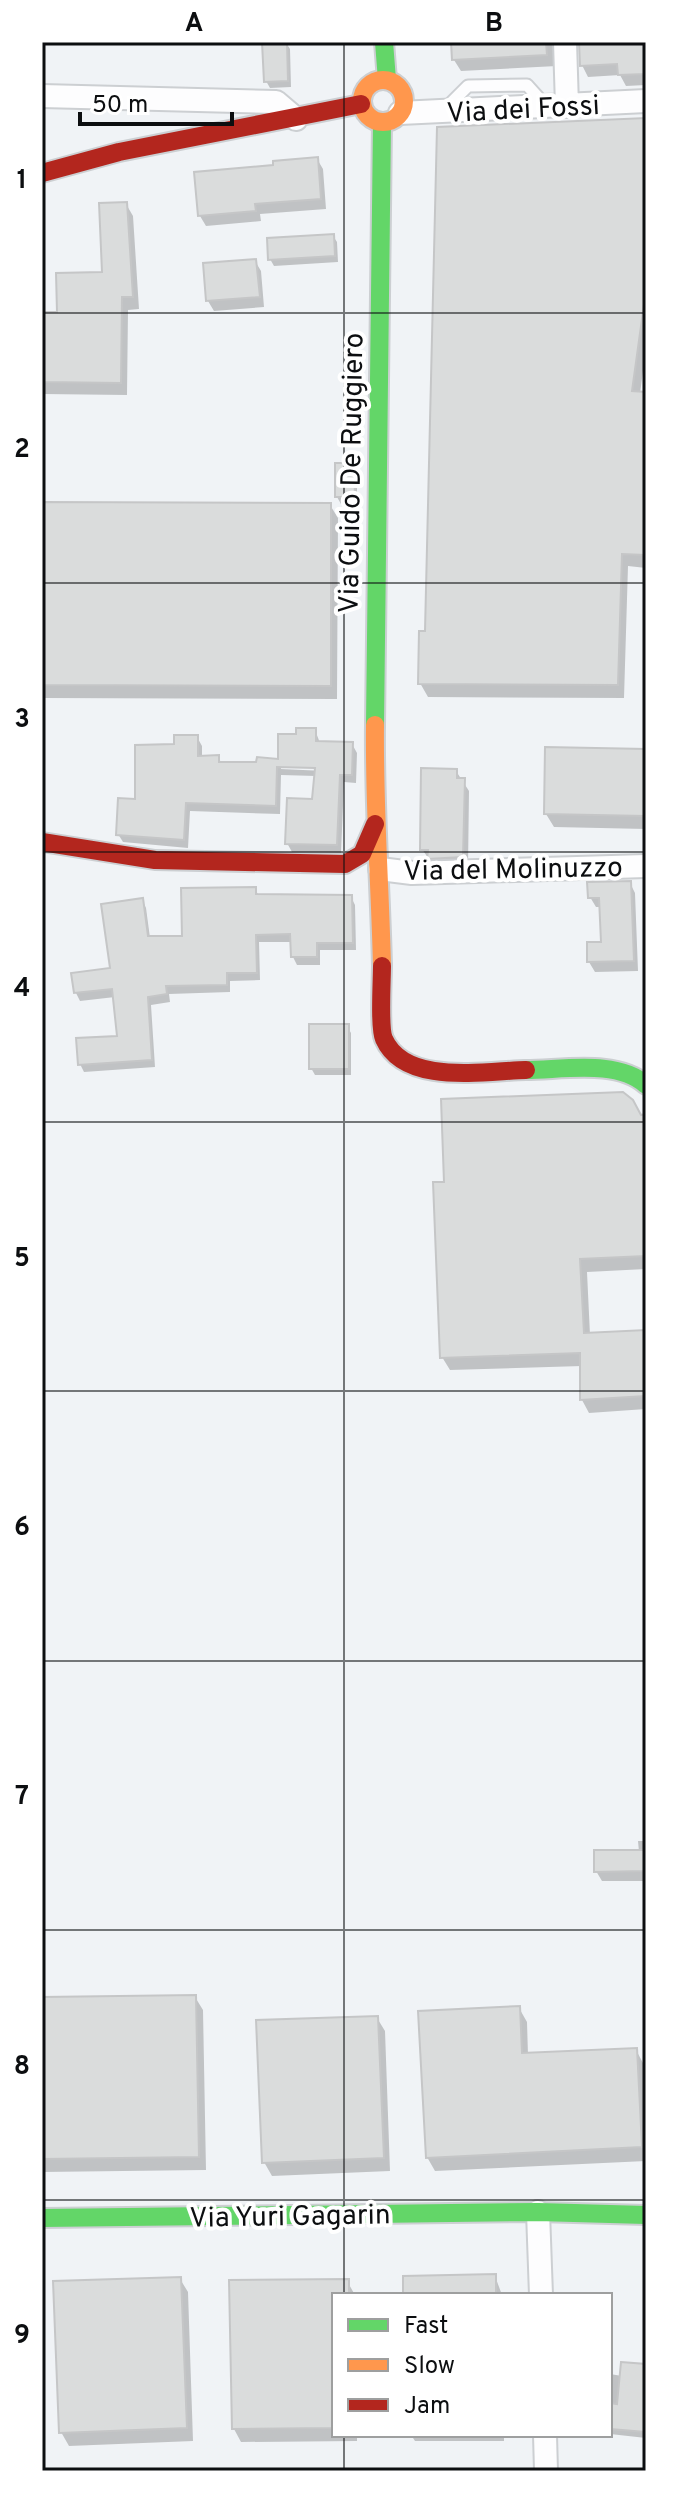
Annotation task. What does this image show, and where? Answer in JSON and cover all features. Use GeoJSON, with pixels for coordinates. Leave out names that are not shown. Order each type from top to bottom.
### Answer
{"type":"FeatureCollection","features":[{"type":"Feature","properties":{"kind":"street"},"geometry":{"type":"LineString","coordinates":[[384,42],[387,80]]}},
{"type":"Feature","properties":{"kind":"street"},"geometry":{"type":"LineString","coordinates":[[557,106],[565,42]]}},
{"type":"Feature","properties":{"kind":"street"},"geometry":{"type":"LineString","coordinates":[[387,80],[396,84],[403,94],[404,107],[391,118],[371,119],[361,104],[361,97],[369,84],[387,80]]}},
{"type":"Feature","properties":{"kind":"street"},"geometry":{"type":"LineString","coordinates":[[42,96],[276,102],[296,119]]}},
{"type":"Feature","properties":{"kind":"street","name":"Via dei Fossi"},"geometry":{"type":"LineString","coordinates":[[391,118],[646,101]]}},
{"type":"Feature","properties":{"kind":"street"},"geometry":{"type":"LineString","coordinates":[[42,173],[119,152],[361,104]]}},
{"type":"Feature","properties":{"kind":"street","name":"Via Guido De Ruggiero"},"geometry":{"type":"LineString","coordinates":[[391,118],[375,824],[380,869],[383,1038],[401,1061],[430,1072],[617,1069],[636,1076],[646,1085]]}},
{"type":"Feature","properties":{"kind":"street","name":"Via Guido De Ruggiero"},"geometry":{"type":"LineString","coordinates":[[42,842],[155,860],[345,864],[359,858],[375,824]]}},
{"type":"Feature","properties":{"kind":"street","name":"Via del Molinuzzo"},"geometry":{"type":"LineString","coordinates":[[380,869],[412,873],[646,866]]}},
{"type":"Feature","properties":{"kind":"street"},"geometry":{"type":"LineString","coordinates":[[538,2212],[541,2293]]}},
{"type":"Feature","properties":{"kind":"street","name":"Via Yuri Gagarin"},"geometry":{"type":"LineString","coordinates":[[42,2218],[538,2212],[646,2215]]}},
{"type":"Feature","properties":{"kind":"street"},"geometry":{"type":"LineString","coordinates":[[545,2437],[546,2471]]}},
{"type":"Feature","properties":{"kind":"building"},"geometry":{"type":"Polygon","coordinates":[[[262,42],[287,42],[288,81],[264,82],[262,42]]]}},
{"type":"Feature","properties":{"kind":"building"},"geometry":{"type":"Polygon","coordinates":[[[451,42],[546,42],[547,55],[452,60],[451,42]]]}},
{"type":"Feature","properties":{"kind":"building"},"geometry":{"type":"Polygon","coordinates":[[[579,42],[646,42],[646,74],[618,75],[617,64],[580,66],[579,42]]]}},
{"type":"Feature","properties":{"kind":"building"},"geometry":{"type":"Polygon","coordinates":[[[646,118],[646,290],[632,391],[646,392],[646,555],[622,554],[618,685],[418,684],[419,631],[425,631],[437,127],[646,118]]]}},
{"type":"Feature","properties":{"kind":"building"},"geometry":{"type":"Polygon","coordinates":[[[318,157],[321,199],[255,204],[256,211],[198,216],[194,172],[273,165],[273,161],[318,157]]]}},
{"type":"Feature","properties":{"kind":"building"},"geometry":{"type":"Polygon","coordinates":[[[127,202],[133,297],[122,297],[121,383],[42,382],[42,312],[57,312],[56,273],[102,272],[99,203],[127,202]]]}},
{"type":"Feature","properties":{"kind":"building"},"geometry":{"type":"Polygon","coordinates":[[[334,234],[335,256],[268,260],[267,238],[334,234]]]}},
{"type":"Feature","properties":{"kind":"building"},"geometry":{"type":"Polygon","coordinates":[[[256,259],[260,297],[206,301],[203,263],[256,259]]]}},
{"type":"Feature","properties":{"kind":"building"},"geometry":{"type":"Polygon","coordinates":[[[335,463],[354,463],[355,497],[335,497],[335,463]]]}},
{"type":"Feature","properties":{"kind":"building"},"geometry":{"type":"Polygon","coordinates":[[[42,502],[331,503],[331,686],[42,685],[42,502]]]}},
{"type":"Feature","properties":{"kind":"building"},"geometry":{"type":"Polygon","coordinates":[[[296,728],[316,728],[316,741],[353,742],[352,775],[340,775],[337,845],[285,844],[287,798],[312,799],[315,768],[277,767],[276,806],[186,803],[184,840],[116,835],[118,798],[135,799],[135,745],[174,744],[174,735],[198,735],[198,756],[219,755],[219,762],[256,762],[257,757],[278,759],[278,734],[296,734],[296,728]]]}},
{"type":"Feature","properties":{"kind":"building"},"geometry":{"type":"Polygon","coordinates":[[[545,747],[646,749],[646,816],[544,814],[545,747]]]}},
{"type":"Feature","properties":{"kind":"building"},"geometry":{"type":"Polygon","coordinates":[[[421,768],[457,769],[457,778],[465,778],[463,857],[427,859],[428,850],[420,850],[421,768]]]}},
{"type":"Feature","properties":{"kind":"building"},"geometry":{"type":"Polygon","coordinates":[[[631,881],[634,961],[587,962],[587,942],[601,942],[599,898],[588,898],[587,882],[631,881]]]}},
{"type":"Feature","properties":{"kind":"building"},"geometry":{"type":"Polygon","coordinates":[[[256,887],[256,894],[352,895],[353,943],[317,943],[317,957],[291,957],[290,934],[256,935],[257,973],[227,973],[227,985],[166,986],[167,994],[148,997],[152,1060],[78,1065],[76,1038],[117,1036],[112,989],[74,993],[71,973],[110,968],[101,904],[143,898],[148,936],[182,936],[181,888],[256,887]]]}},
{"type":"Feature","properties":{"kind":"building"},"geometry":{"type":"Polygon","coordinates":[[[309,1024],[349,1024],[349,1069],[309,1069],[309,1024]]]}},
{"type":"Feature","properties":{"kind":"building"},"geometry":{"type":"Polygon","coordinates":[[[623,1092],[633,1100],[641,1115],[646,1114],[646,1256],[580,1259],[584,1333],[646,1330],[646,1396],[580,1400],[580,1353],[440,1358],[433,1182],[444,1182],[441,1099],[623,1092]]]}},
{"type":"Feature","properties":{"kind":"building"},"geometry":{"type":"Polygon","coordinates":[[[594,1850],[646,1850],[646,1871],[594,1872],[594,1850]]]}},
{"type":"Feature","properties":{"kind":"building"},"geometry":{"type":"Polygon","coordinates":[[[196,1995],[199,2157],[42,2159],[42,1997],[196,1995]]]}},
{"type":"Feature","properties":{"kind":"building"},"geometry":{"type":"Polygon","coordinates":[[[520,2006],[522,2053],[637,2048],[642,2147],[426,2158],[418,2011],[520,2006]]]}},
{"type":"Feature","properties":{"kind":"building"},"geometry":{"type":"Polygon","coordinates":[[[378,2016],[384,2158],[262,2163],[256,2020],[378,2016]]]}},
{"type":"Feature","properties":{"kind":"building"},"geometry":{"type":"Polygon","coordinates":[[[496,2274],[496,2293],[403,2293],[403,2276],[496,2274]]]}},
{"type":"Feature","properties":{"kind":"building"},"geometry":{"type":"Polygon","coordinates":[[[181,2277],[187,2428],[59,2433],[53,2281],[181,2277]]]}},
{"type":"Feature","properties":{"kind":"building"},"geometry":{"type":"Polygon","coordinates":[[[349,2279],[349,2293],[332,2293],[332,2428],[232,2429],[229,2280],[349,2279]]]}},
{"type":"Feature","properties":{"kind":"building"},"geometry":{"type":"Polygon","coordinates":[[[621,2362],[646,2364],[646,2432],[612,2429],[612,2403],[617,2404],[621,2362]]]}},
{"type":"Feature","properties":{"kind":"traffic: fast"},"geometry":{"type":"LineString","coordinates":[[384,42],[387,80]]}},
{"type":"Feature","properties":{"kind":"traffic: fast"},"geometry":{"type":"LineString","coordinates":[[375,725],[382,123]]}},
{"type":"Feature","properties":{"kind":"traffic: fast"},"geometry":{"type":"LineString","coordinates":[[526,1070],[605,1069],[634,1077],[646,1085]]}},
{"type":"Feature","properties":{"kind":"traffic: fast"},"geometry":{"type":"LineString","coordinates":[[42,2218],[538,2212],[646,2215]]}},
{"type":"Feature","properties":{"kind":"traffic: slow"},"geometry":{"type":"LineString","coordinates":[[383,80],[398,86],[404,101],[398,116],[383,122],[368,116],[362,101],[368,86],[383,80]]}},
{"type":"Feature","properties":{"kind":"traffic: slow"},"geometry":{"type":"LineString","coordinates":[[375,725],[382,966]]}},
{"type":"Feature","properties":{"kind":"traffic: jam"},"geometry":{"type":"LineString","coordinates":[[42,173],[119,152],[361,104]]}},
{"type":"Feature","properties":{"kind":"traffic: jam"},"geometry":{"type":"LineString","coordinates":[[42,842],[155,860],[345,864],[362,854],[375,824]]}},
{"type":"Feature","properties":{"kind":"traffic: jam"},"geometry":{"type":"LineString","coordinates":[[382,966],[382,1033],[394,1054],[409,1064],[427,1070],[468,1073],[526,1070]]}}]}
